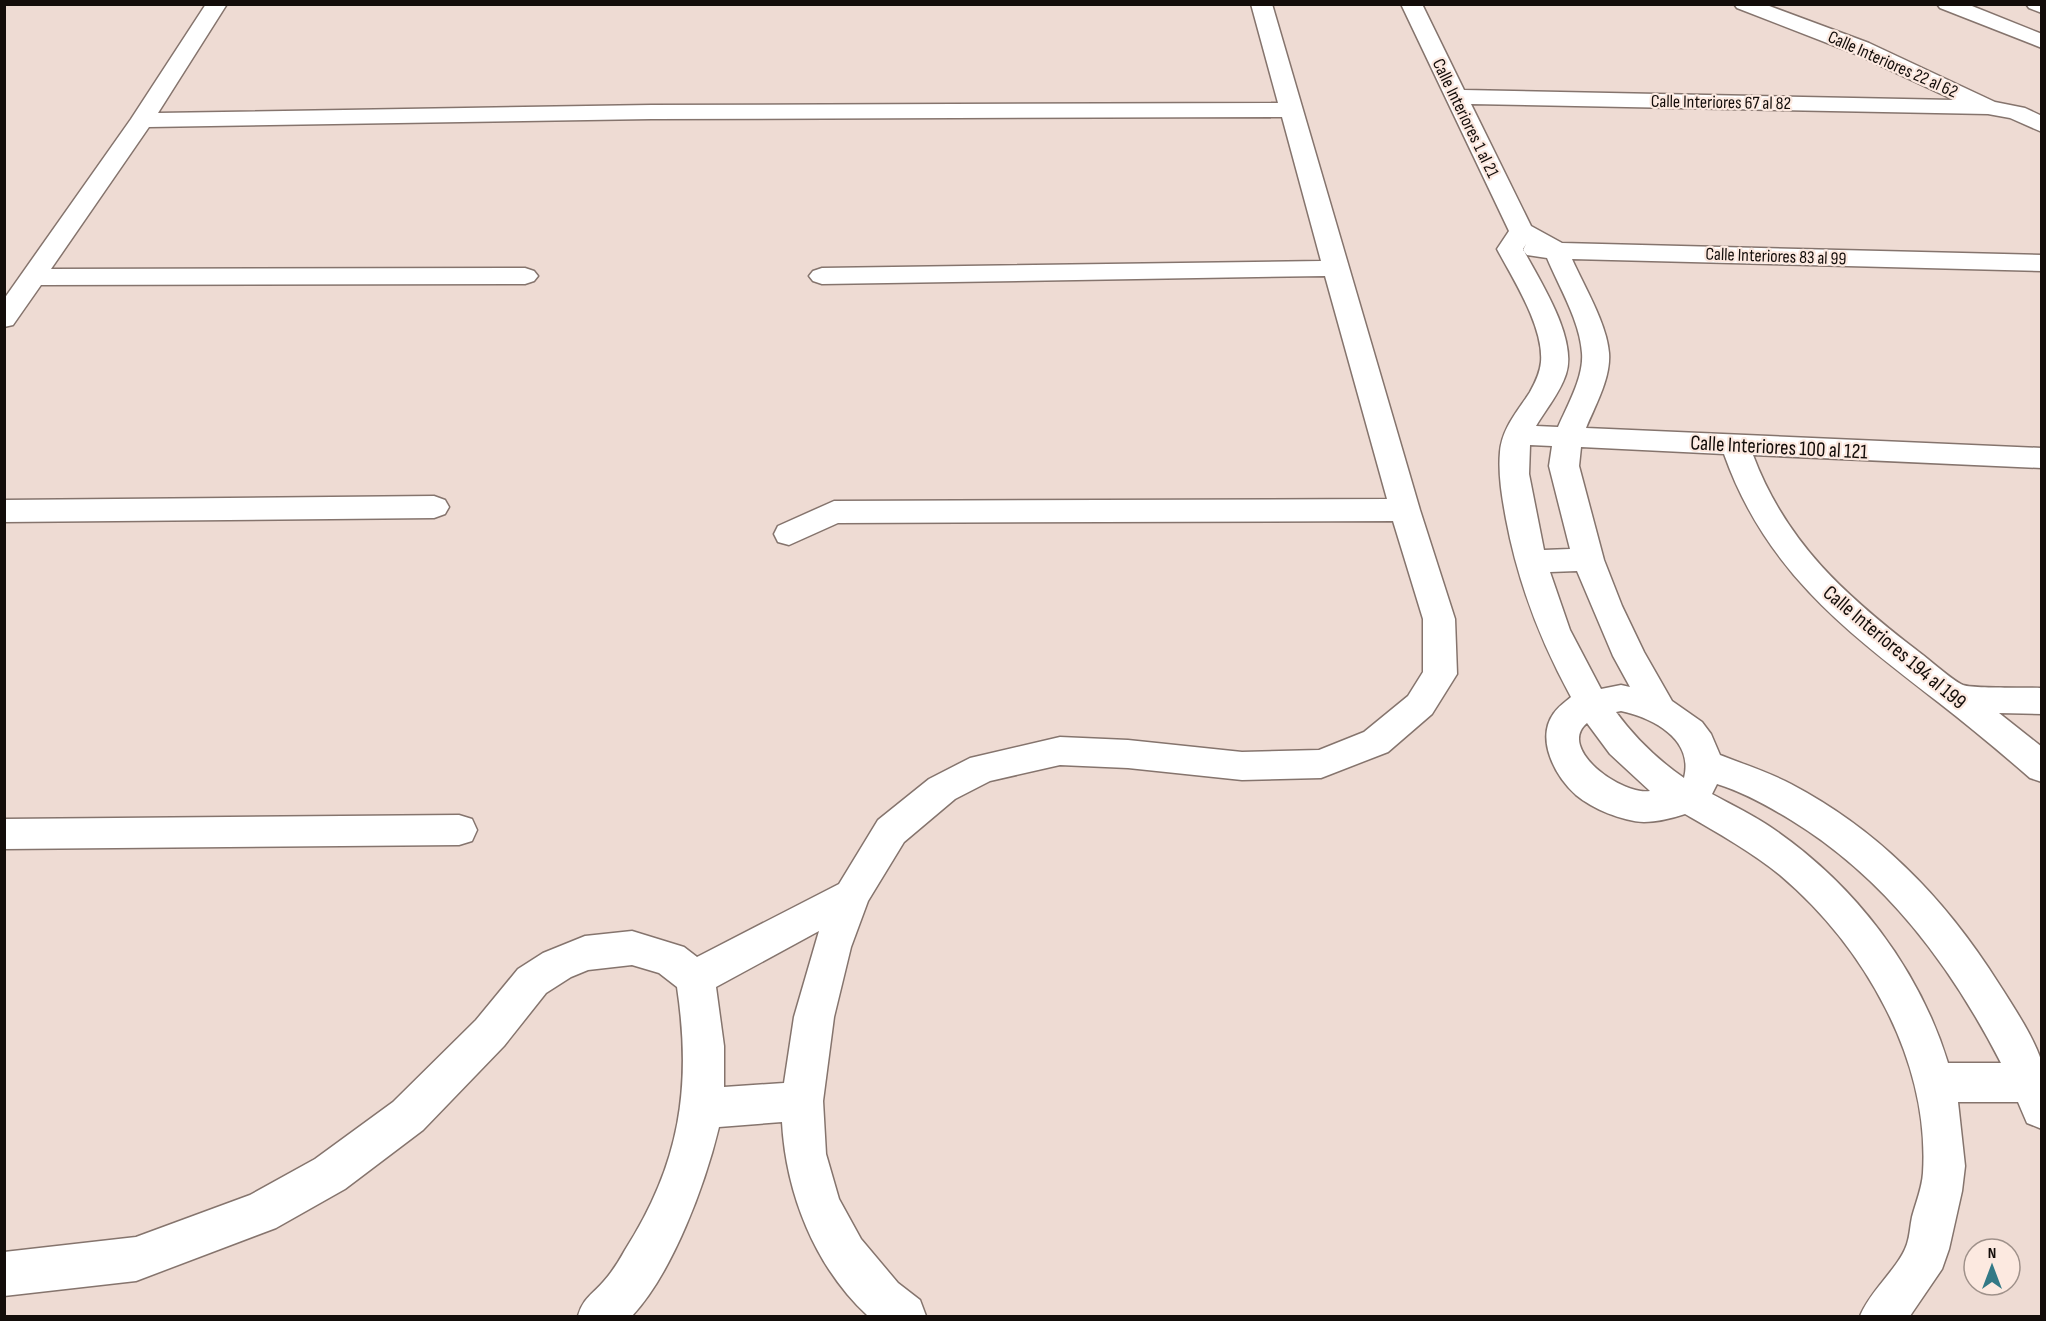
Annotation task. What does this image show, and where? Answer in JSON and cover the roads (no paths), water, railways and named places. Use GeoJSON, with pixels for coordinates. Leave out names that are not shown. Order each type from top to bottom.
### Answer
{"type":"FeatureCollection","features":[{"type":"Feature","properties":{"kind":"street"},"geometry":{"type":"LineString","coordinates":[[4,319],[142,120],[217,4]]}},
{"type":"Feature","properties":{"kind":"street"},"geometry":{"type":"LineString","coordinates":[[904,1317],[882,1299],[845,1255],[819,1206],[805,1154],[802,1101],[814,1017],[832,947],[852,895],[891,831],[942,789],[982,768],[1060,751],[1128,754],[1242,766],[1321,764],[1376,742],[1420,705],[1440,674],[1439,619],[1405,510],[1261,4]]}},
{"type":"Feature","properties":{"kind":"street","name":"Calle Interiores 1 al 21"},"geometry":{"type":"LineString","coordinates":[[1411,4],[1455,97],[1516,240],[1556,356],[1553,375],[1517,435],[1514,465],[1530,561],[1553,629],[1591,702],[1607,728],[1629,753],[1656,776],[1695,780]]}},
{"type":"Feature","properties":{"kind":"street","name":"Calle Interiores 22 al 62"},"geometry":{"type":"LineString","coordinates":[[1743,4],[1861,48],[1988,107],[2017,113],[2042,125]]}},
{"type":"Feature","properties":{"kind":"street"},"geometry":{"type":"LineString","coordinates":[[1947,4],[2042,42]]}},
{"type":"Feature","properties":{"kind":"street"},"geometry":{"type":"LineString","coordinates":[[2036,4],[2042,7]]}},
{"type":"Feature","properties":{"kind":"street","name":"Calle Interiores 67 al 82"},"geometry":{"type":"LineString","coordinates":[[1455,97],[1988,107]]}},
{"type":"Feature","properties":{"kind":"street"},"geometry":{"type":"LineString","coordinates":[[142,120],[651,112],[1290,110]]}},
{"type":"Feature","properties":{"kind":"street"},"geometry":{"type":"LineString","coordinates":[[1516,240],[1556,250],[1588,324],[1596,354],[1591,380],[1568,437],[1564,466],[1569,493],[1588,560],[1606,606],[1629,656],[1659,708]]}},
{"type":"Feature","properties":{"kind":"street","name":"Calle Interiores 83 al 99"},"geometry":{"type":"LineString","coordinates":[[1556,250],[2042,263]]}},
{"type":"Feature","properties":{"kind":"street"},"geometry":{"type":"LineString","coordinates":[[822,276],[1337,268]]}},
{"type":"Feature","properties":{"kind":"street"},"geometry":{"type":"LineString","coordinates":[[34,278],[525,276]]}},
{"type":"Feature","properties":{"kind":"street","name":"Calle Interiores 100 al 121"},"geometry":{"type":"LineString","coordinates":[[1517,435],[2042,458]]}},
{"type":"Feature","properties":{"kind":"street","name":"Calle Interiores 194 al 199"},"geometry":{"type":"LineString","coordinates":[[1735,445],[1750,486],[1761,507],[1803,567],[1839,606],[2042,768]]}},
{"type":"Feature","properties":{"kind":"street"},"geometry":{"type":"LineString","coordinates":[[4,511],[434,507]]}},
{"type":"Feature","properties":{"kind":"street"},"geometry":{"type":"LineString","coordinates":[[789,534],[834,512],[1405,510]]}},
{"type":"Feature","properties":{"kind":"street"},"geometry":{"type":"LineString","coordinates":[[1530,561],[1588,560]]}},
{"type":"Feature","properties":{"kind":"street"},"geometry":{"type":"LineString","coordinates":[[1695,780],[1664,806],[1635,806],[1606,796],[1581,779],[1565,757],[1562,735],[1570,716],[1591,702],[1621,698],[1640,701],[1659,708],[1678,721],[1694,738],[1695,780],[1754,835],[1815,885],[1867,943],[1909,1010],[1935,1082],[1945,1169],[1926,1253],[1883,1317]]}},
{"type":"Feature","properties":{"kind":"street"},"geometry":{"type":"LineString","coordinates":[[1954,698],[2042,701]]}},
{"type":"Feature","properties":{"kind":"street"},"geometry":{"type":"LineString","coordinates":[[1695,780],[1778,795],[1820,820],[1869,856],[1915,899],[1961,955],[2004,1029],[2036,1096]]}},
{"type":"Feature","properties":{"kind":"street"},"geometry":{"type":"LineString","coordinates":[[4,834],[459,830]]}},
{"type":"Feature","properties":{"kind":"street"},"geometry":{"type":"LineString","coordinates":[[694,978],[852,895]]}},
{"type":"Feature","properties":{"kind":"street"},"geometry":{"type":"LineString","coordinates":[[4,1274],[136,1259],[271,1208],[330,1174],[408,1116],[490,1033],[532,981],[557,965],[585,953],[632,948],[670,959],[694,978],[704,1034],[702,1109],[687,1169],[661,1231],[624,1292],[600,1317]]}},
{"type":"Feature","properties":{"kind":"street"},"geometry":{"type":"LineString","coordinates":[[1935,1082],[2036,1096]]}},
{"type":"Feature","properties":{"kind":"street"},"geometry":{"type":"LineString","coordinates":[[702,1109],[802,1101]]}}]}
